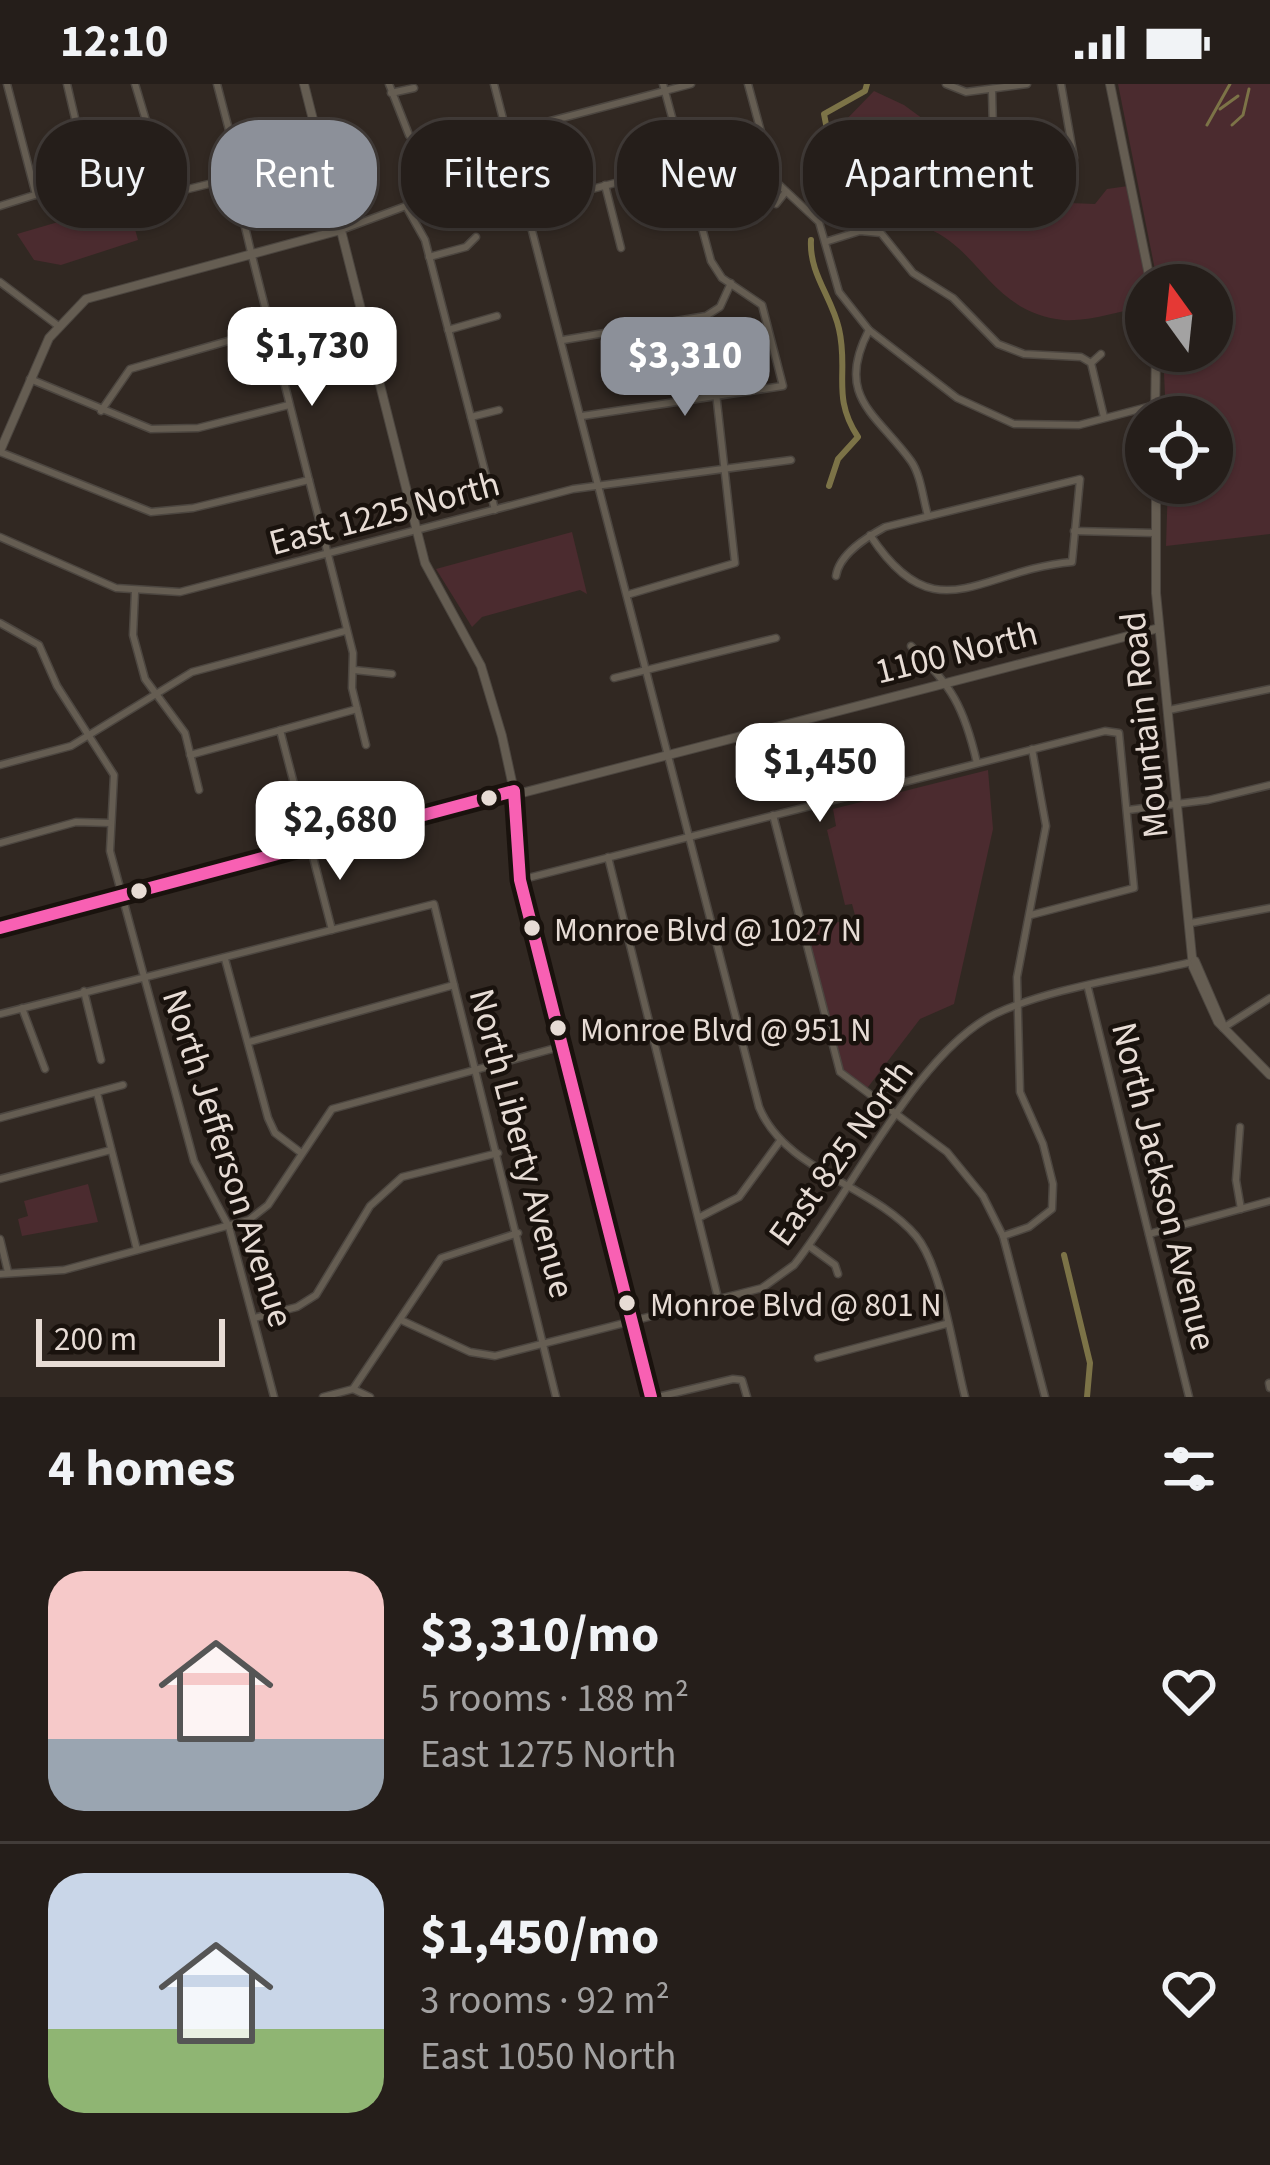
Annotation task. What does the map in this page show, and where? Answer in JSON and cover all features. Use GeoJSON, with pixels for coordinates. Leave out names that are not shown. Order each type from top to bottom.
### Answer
{"type":"FeatureCollection","features":[{"type":"Feature","properties":{"kind":"street"},"geometry":{"type":"LineString","coordinates":[[67,84],[75,120]]}},
{"type":"Feature","properties":{"kind":"street"},"geometry":{"type":"LineString","coordinates":[[135,84],[168,194],[211,183]]}},
{"type":"Feature","properties":{"kind":"street"},"geometry":{"type":"LineString","coordinates":[[217,84],[226,120]]}},
{"type":"Feature","properties":{"kind":"street"},"geometry":{"type":"LineString","coordinates":[[304,84],[416,532],[433,582],[489,685],[514,791],[520,880],[654,1397],[742,1380],[746,1397]]}},
{"type":"Feature","properties":{"kind":"street"},"geometry":{"type":"LineString","coordinates":[[494,84],[504,120]]}},
{"type":"Feature","properties":{"kind":"street"},"geometry":{"type":"LineString","coordinates":[[549,120],[664,87],[691,84]]}},
{"type":"Feature","properties":{"kind":"street"},"geometry":{"type":"LineString","coordinates":[[748,84],[774,179],[784,194],[813,213],[847,308],[868,330],[957,398],[999,419],[1048,427],[1125,413]]}},
{"type":"Feature","properties":{"kind":"street"},"geometry":{"type":"LineString","coordinates":[[948,84],[966,92],[1027,84]]}},
{"type":"Feature","properties":{"kind":"street"},"geometry":{"type":"LineString","coordinates":[[1061,84],[1067,120]]}},
{"type":"Feature","properties":{"kind":"street"},"geometry":{"type":"LineString","coordinates":[[1110,84],[1146,264]]}},
{"type":"Feature","properties":{"kind":"street"},"geometry":{"type":"LineString","coordinates":[[0,206],[36,195],[4,85]]}},
{"type":"Feature","properties":{"kind":"street"},"geometry":{"type":"LineString","coordinates":[[664,87],[673,120]]}},
{"type":"Feature","properties":{"kind":"street"},"geometry":{"type":"LineString","coordinates":[[403,120],[390,89],[414,88]]}},
{"type":"Feature","properties":{"kind":"street"},"geometry":{"type":"LineString","coordinates":[[992,90],[993,120]]}},
{"type":"Feature","properties":{"kind":"street"},"geometry":{"type":"LineString","coordinates":[[593,188],[617,182]]}},
{"type":"Feature","properties":{"kind":"street"},"geometry":{"type":"LineString","coordinates":[[605,185],[621,248]]}},
{"type":"Feature","properties":{"kind":"street"},"geometry":{"type":"LineString","coordinates":[[779,200],[784,194]]}},
{"type":"Feature","properties":{"kind":"street"},"geometry":{"type":"LineString","coordinates":[[309,480],[194,508],[151,512],[125,506],[0,452],[57,325],[71,309],[107,289],[341,230],[401,208]]}},
{"type":"Feature","properties":{"kind":"street"},"geometry":{"type":"LineString","coordinates":[[247,228],[346,631],[366,745]]}},
{"type":"Feature","properties":{"kind":"street"},"geometry":{"type":"LineString","coordinates":[[416,228],[429,256],[495,510]]}},
{"type":"Feature","properties":{"kind":"street"},"geometry":{"type":"LineString","coordinates":[[532,228],[759,1107],[780,1141],[902,1223],[923,1246],[965,1397]]}},
{"type":"Feature","properties":{"kind":"street"},"geometry":{"type":"LineString","coordinates":[[582,416],[783,386],[762,305],[711,261],[702,228]]}},
{"type":"Feature","properties":{"kind":"street"},"geometry":{"type":"LineString","coordinates":[[825,242],[860,231],[881,233],[914,273],[953,298],[998,344],[1024,354],[1081,357],[1091,363],[1104,418]]}},
{"type":"Feature","properties":{"kind":"street"},"geometry":{"type":"LineString","coordinates":[[429,256],[466,247],[476,237]]}},
{"type":"Feature","properties":{"kind":"street"},"geometry":{"type":"LineString","coordinates":[[0,282],[57,325]]}},
{"type":"Feature","properties":{"kind":"street"},"geometry":{"type":"LineString","coordinates":[[563,340],[706,316],[720,307],[731,283]]}},
{"type":"Feature","properties":{"kind":"street"},"geometry":{"type":"LineString","coordinates":[[448,330],[497,316]]}},
{"type":"Feature","properties":{"kind":"street"},"geometry":{"type":"LineString","coordinates":[[101,411],[130,369],[270,329]]}},
{"type":"Feature","properties":{"kind":"street"},"geometry":{"type":"LineString","coordinates":[[868,330],[858,351],[860,398],[876,427],[911,461],[928,516]]}},
{"type":"Feature","properties":{"kind":"street"},"geometry":{"type":"LineString","coordinates":[[1091,363],[1101,354]]}},
{"type":"Feature","properties":{"kind":"street"},"geometry":{"type":"LineString","coordinates":[[30,380],[151,429],[175,430],[290,405]]}},
{"type":"Feature","properties":{"kind":"street"},"geometry":{"type":"LineString","coordinates":[[630,594],[735,563],[716,394]]}},
{"type":"Feature","properties":{"kind":"street"},"geometry":{"type":"LineString","coordinates":[[471,417],[499,410]]}},
{"type":"Feature","properties":{"kind":"street","name":"East 1225 North"},"geometry":{"type":"LineString","coordinates":[[0,537],[135,592],[180,592],[599,484],[791,460]]}},
{"type":"Feature","properties":{"kind":"street"},"geometry":{"type":"LineString","coordinates":[[836,576],[838,566],[870,535],[1080,479],[1072,562],[937,591],[899,576],[870,535]]}},
{"type":"Feature","properties":{"kind":"street","name":"Mountain Road"},"geometry":{"type":"LineString","coordinates":[[1156,504],[1159,628],[1195,961],[1223,1028]]}},
{"type":"Feature","properties":{"kind":"street"},"geometry":{"type":"LineString","coordinates":[[1074,531],[1155,532]]}},
{"type":"Feature","properties":{"kind":"street"},"geometry":{"type":"LineString","coordinates":[[135,592],[133,635],[152,692],[185,733],[199,790]]}},
{"type":"Feature","properties":{"kind":"street","name":"North Jefferson Avenue"},"geometry":{"type":"LineString","coordinates":[[0,622],[39,645],[57,686],[114,775],[110,851],[194,1161],[229,1227],[274,1397]]}},
{"type":"Feature","properties":{"kind":"street","name":"1100 North"},"geometry":{"type":"LineString","coordinates":[[0,928],[514,791],[1159,628]]}},
{"type":"Feature","properties":{"kind":"street"},"geometry":{"type":"LineString","coordinates":[[0,765],[70,746],[152,692],[192,672],[346,631]]}},
{"type":"Feature","properties":{"kind":"street"},"geometry":{"type":"LineString","coordinates":[[614,678],[776,638]]}},
{"type":"Feature","properties":{"kind":"street"},"geometry":{"type":"LineString","coordinates":[[911,646],[948,681],[967,720],[977,764]]}},
{"type":"Feature","properties":{"kind":"street"},"geometry":{"type":"LineString","coordinates":[[354,670],[392,674]]}},
{"type":"Feature","properties":{"kind":"street"},"geometry":{"type":"LineString","coordinates":[[1169,710],[1270,688]]}},
{"type":"Feature","properties":{"kind":"street"},"geometry":{"type":"LineString","coordinates":[[190,755],[357,709]]}},
{"type":"Feature","properties":{"kind":"street"},"geometry":{"type":"LineString","coordinates":[[0,1014],[332,931],[280,730]]}},
{"type":"Feature","properties":{"kind":"street"},"geometry":{"type":"LineString","coordinates":[[520,880],[1032,749],[1106,731],[1119,734],[1134,888],[1030,915]]}},
{"type":"Feature","properties":{"kind":"street"},"geometry":{"type":"LineString","coordinates":[[1003,1236],[1050,1214],[1053,1184],[1020,1092],[1017,977],[1046,826],[1032,749]]}},
{"type":"Feature","properties":{"kind":"street"},"geometry":{"type":"LineString","coordinates":[[1128,810],[1270,785]]}},
{"type":"Feature","properties":{"kind":"street"},"geometry":{"type":"LineString","coordinates":[[773,815],[834,1059],[850,1085],[961,1165],[1003,1236],[1046,1397]]}},
{"type":"Feature","properties":{"kind":"street"},"geometry":{"type":"LineString","coordinates":[[0,843],[76,822],[110,823]]}},
{"type":"Feature","properties":{"kind":"street"},"geometry":{"type":"LineString","coordinates":[[401,1320],[483,1354],[718,1298],[608,857]]}},
{"type":"Feature","properties":{"kind":"street","name":"North Liberty Avenue"},"geometry":{"type":"LineString","coordinates":[[332,931],[434,904],[547,1342],[556,1397]]}},
{"type":"Feature","properties":{"kind":"street"},"geometry":{"type":"LineString","coordinates":[[1191,923],[1270,908]]}},
{"type":"Feature","properties":{"kind":"street"},"geometry":{"type":"LineString","coordinates":[[226,958],[275,1133],[300,1152]]}},
{"type":"Feature","properties":{"kind":"street","name":"East 825 North"},"geometry":{"type":"LineString","coordinates":[[718,1298],[780,1279],[809,1246],[942,1056],[974,1026],[1017,1006],[1195,961]]}},
{"type":"Feature","properties":{"kind":"street"},"geometry":{"type":"LineString","coordinates":[[249,1042],[454,985]]}},
{"type":"Feature","properties":{"kind":"street","name":"North Jackson Avenue"},"geometry":{"type":"LineString","coordinates":[[1088,988],[1189,1397]]}},
{"type":"Feature","properties":{"kind":"street"},"geometry":{"type":"LineString","coordinates":[[84,991],[101,1060]]}},
{"type":"Feature","properties":{"kind":"street"},"geometry":{"type":"LineString","coordinates":[[1270,998],[1223,1028],[1270,1076]]}},
{"type":"Feature","properties":{"kind":"street"},"geometry":{"type":"LineString","coordinates":[[22,1008],[45,1069]]}},
{"type":"Feature","properties":{"kind":"street"},"geometry":{"type":"LineString","coordinates":[[0,1239],[4,1273],[64,1270],[229,1227],[268,1205],[332,1109],[563,1046]]}},
{"type":"Feature","properties":{"kind":"street"},"geometry":{"type":"LineString","coordinates":[[0,1118],[123,1085]]}},
{"type":"Feature","properties":{"kind":"street"},"geometry":{"type":"LineString","coordinates":[[98,1093],[137,1250]]}},
{"type":"Feature","properties":{"kind":"street"},"geometry":{"type":"LineString","coordinates":[[1240,1127],[1236,1180],[1240,1209]]}},
{"type":"Feature","properties":{"kind":"street"},"geometry":{"type":"LineString","coordinates":[[700,1216],[739,1197],[780,1141]]}},
{"type":"Feature","properties":{"kind":"street"},"geometry":{"type":"LineString","coordinates":[[0,1179],[111,1150]]}},
{"type":"Feature","properties":{"kind":"street"},"geometry":{"type":"LineString","coordinates":[[254,1318],[296,1307],[316,1295],[385,1189],[402,1177],[498,1153]]}},
{"type":"Feature","properties":{"kind":"street"},"geometry":{"type":"LineString","coordinates":[[1149,1234],[1270,1201]]}},
{"type":"Feature","properties":{"kind":"street"},"geometry":{"type":"LineString","coordinates":[[323,1397],[352,1389],[441,1258],[518,1233]]}},
{"type":"Feature","properties":{"kind":"street"},"geometry":{"type":"LineString","coordinates":[[809,1246],[835,1264],[838,1274]]}},
{"type":"Feature","properties":{"kind":"street"},"geometry":{"type":"LineString","coordinates":[[818,1358],[946,1324]]}},
{"type":"Feature","properties":{"kind":"street"},"geometry":{"type":"LineString","coordinates":[[352,1389],[370,1397]]}},
{"type":"Feature","properties":{"kind":"shaded area"},"geometry":{"type":"Polygon","coordinates":[[[1118,84],[1270,84],[1270,534],[1166,546],[1167,504],[1233,504],[1233,396],[1165,396],[1164,372],[1233,372],[1233,264],[1154,264],[1118,84]]]}},
{"type":"Feature","properties":{"kind":"shaded area"},"geometry":{"type":"Polygon","coordinates":[[[874,91],[924,120],[846,120],[874,91]]]}},
{"type":"Feature","properties":{"kind":"shaded area"},"geometry":{"type":"Polygon","coordinates":[[[1128,186],[1144,264],[1125,264],[1125,310],[1063,320],[1019,305],[945,238],[927,228],[1076,228],[1076,203],[1095,204],[1107,189],[1128,186]]]}},
{"type":"Feature","properties":{"kind":"shaded area"},"geometry":{"type":"Polygon","coordinates":[[[38,228],[135,228],[138,240],[61,265],[34,260],[17,234],[38,228]]]}},
{"type":"Feature","properties":{"kind":"shaded area"},"geometry":{"type":"Polygon","coordinates":[[[572,532],[587,594],[580,590],[482,617],[472,627],[436,569],[572,532]]]}},
{"type":"Feature","properties":{"kind":"shaded area"},"geometry":{"type":"Polygon","coordinates":[[[988,770],[993,829],[954,1004],[920,1019],[865,1091],[842,1071],[805,928],[856,919],[852,904],[845,905],[827,830],[836,826],[833,809],[988,770]]]}},
{"type":"Feature","properties":{"kind":"shaded area"},"geometry":{"type":"Polygon","coordinates":[[[88,1184],[98,1222],[22,1236],[18,1219],[28,1216],[24,1201],[88,1184]]]}},
{"type":"Feature","properties":{"kind":"waterway"},"geometry":{"type":"LineString","coordinates":[[825,120],[824,114],[865,91],[867,84]]}},
{"type":"Feature","properties":{"kind":"waterway"},"geometry":{"type":"LineString","coordinates":[[1207,125],[1230,84]]}},
{"type":"Feature","properties":{"kind":"waterway"},"geometry":{"type":"LineString","coordinates":[[1232,125],[1243,115],[1249,89]]}},
{"type":"Feature","properties":{"kind":"waterway"},"geometry":{"type":"LineString","coordinates":[[1220,109],[1238,96]]}},
{"type":"Feature","properties":{"kind":"waterway"},"geometry":{"type":"LineString","coordinates":[[811,240],[814,264],[839,329],[845,409],[858,437],[838,459],[829,486]]}},
{"type":"Feature","properties":{"kind":"waterway"},"geometry":{"type":"LineString","coordinates":[[1064,1255],[1090,1363],[1087,1397]]}},
{"type":"Feature","properties":{"kind":"transit line"},"geometry":{"type":"LineString","coordinates":[[0,928],[514,791],[520,880],[651,1397]]}},
{"type":"Feature","properties":{"kind":"place","name":"Monroe Blvd @ 1027 N"},"geometry":{"type":"Point","coordinates":[532,928]}},
{"type":"Feature","properties":{"kind":"place","name":"Monroe Blvd @ 951 N"},"geometry":{"type":"Point","coordinates":[558,1028]}},
{"type":"Feature","properties":{"kind":"place","name":"Monroe Blvd @ 801 N"},"geometry":{"type":"Point","coordinates":[627,1303]}}]}
